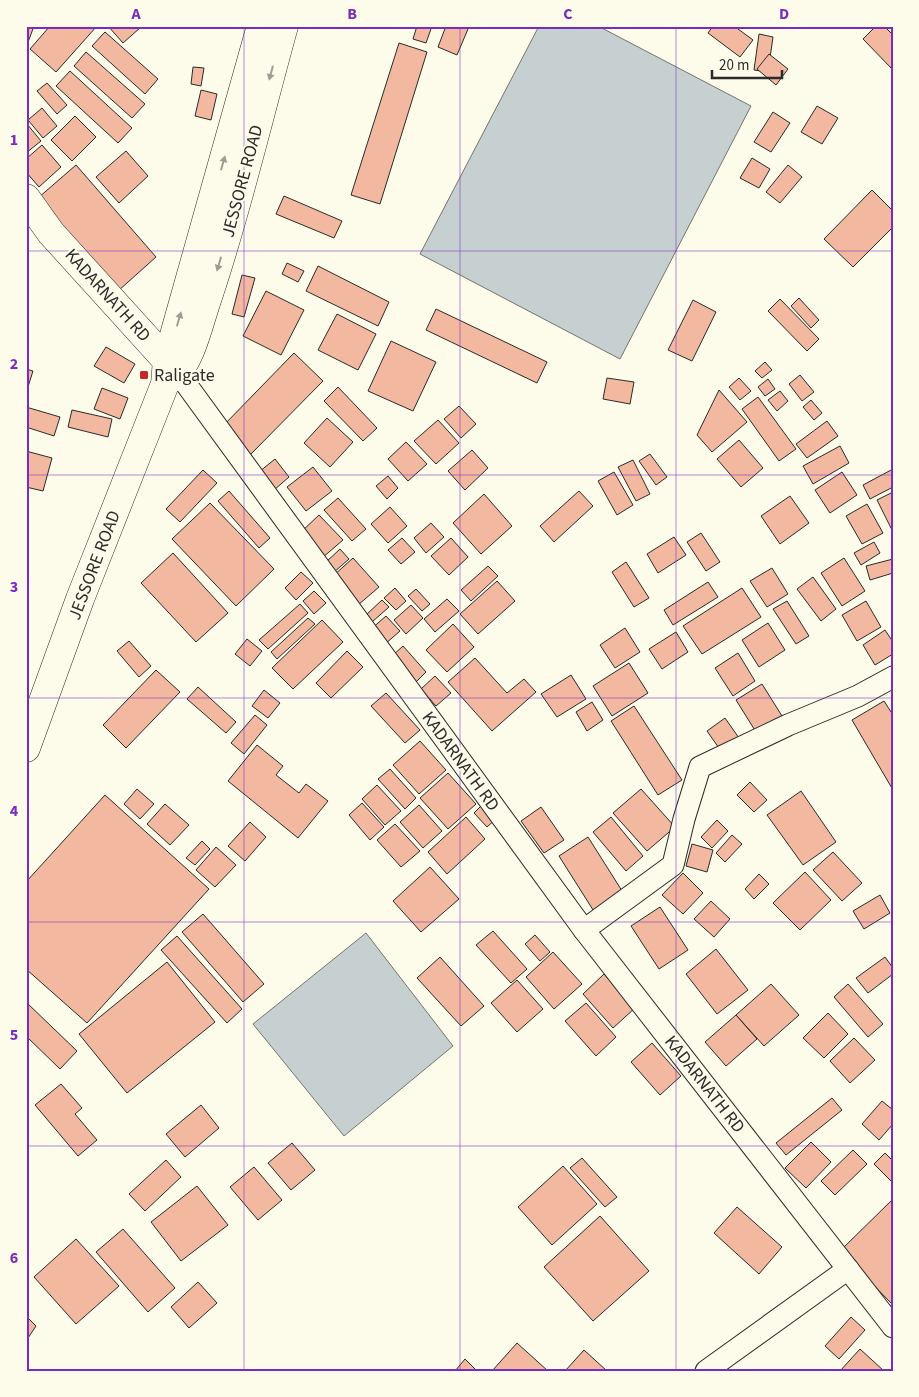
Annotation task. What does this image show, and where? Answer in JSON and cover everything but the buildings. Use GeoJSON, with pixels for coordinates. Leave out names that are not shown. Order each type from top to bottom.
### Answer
{"type":"FeatureCollection","features":[{"type":"Feature","properties":{"kind":"main road","name":"JESSORE ROAD"},"geometry":{"type":"LineString","coordinates":[[26,748],[80,599],[170,372],[261,26]]}},
{"type":"Feature","properties":{"kind":"main road","name":"JESSORE ROAD"},"geometry":{"type":"LineString","coordinates":[[170,372],[192,344],[218,266],[284,26]]}},
{"type":"Feature","properties":{"kind":"main road","name":"KADARNATH RD"},"geometry":{"type":"LineString","coordinates":[[26,198],[51,233],[170,372]]}},
{"type":"Feature","properties":{"kind":"street","name":"KADARNATH RD"},"geometry":{"type":"LineString","coordinates":[[170,372],[584,930],[893,1327]]}},
{"type":"Feature","properties":{"kind":"street"},"geometry":{"type":"LineString","coordinates":[[584,930],[673,865],[684,819],[700,767],[788,725],[858,696],[893,677]]}},
{"type":"Feature","properties":{"kind":"street"},"geometry":{"type":"LineString","coordinates":[[706,1371],[848,1269]]}},
{"type":"Feature","properties":{"kind":"shaded area"},"geometry":{"type":"Polygon","coordinates":[[[539,26],[598,26],[751,106],[620,359],[420,254],[539,26]]]}},
{"type":"Feature","properties":{"kind":"shaded area"},"geometry":{"type":"Polygon","coordinates":[[[366,933],[453,1046],[344,1136],[253,1024],[366,933]]]}},
{"type":"Feature","properties":{"kind":"place","name":"Raligate"},"geometry":{"type":"Point","coordinates":[144,375]}}]}
